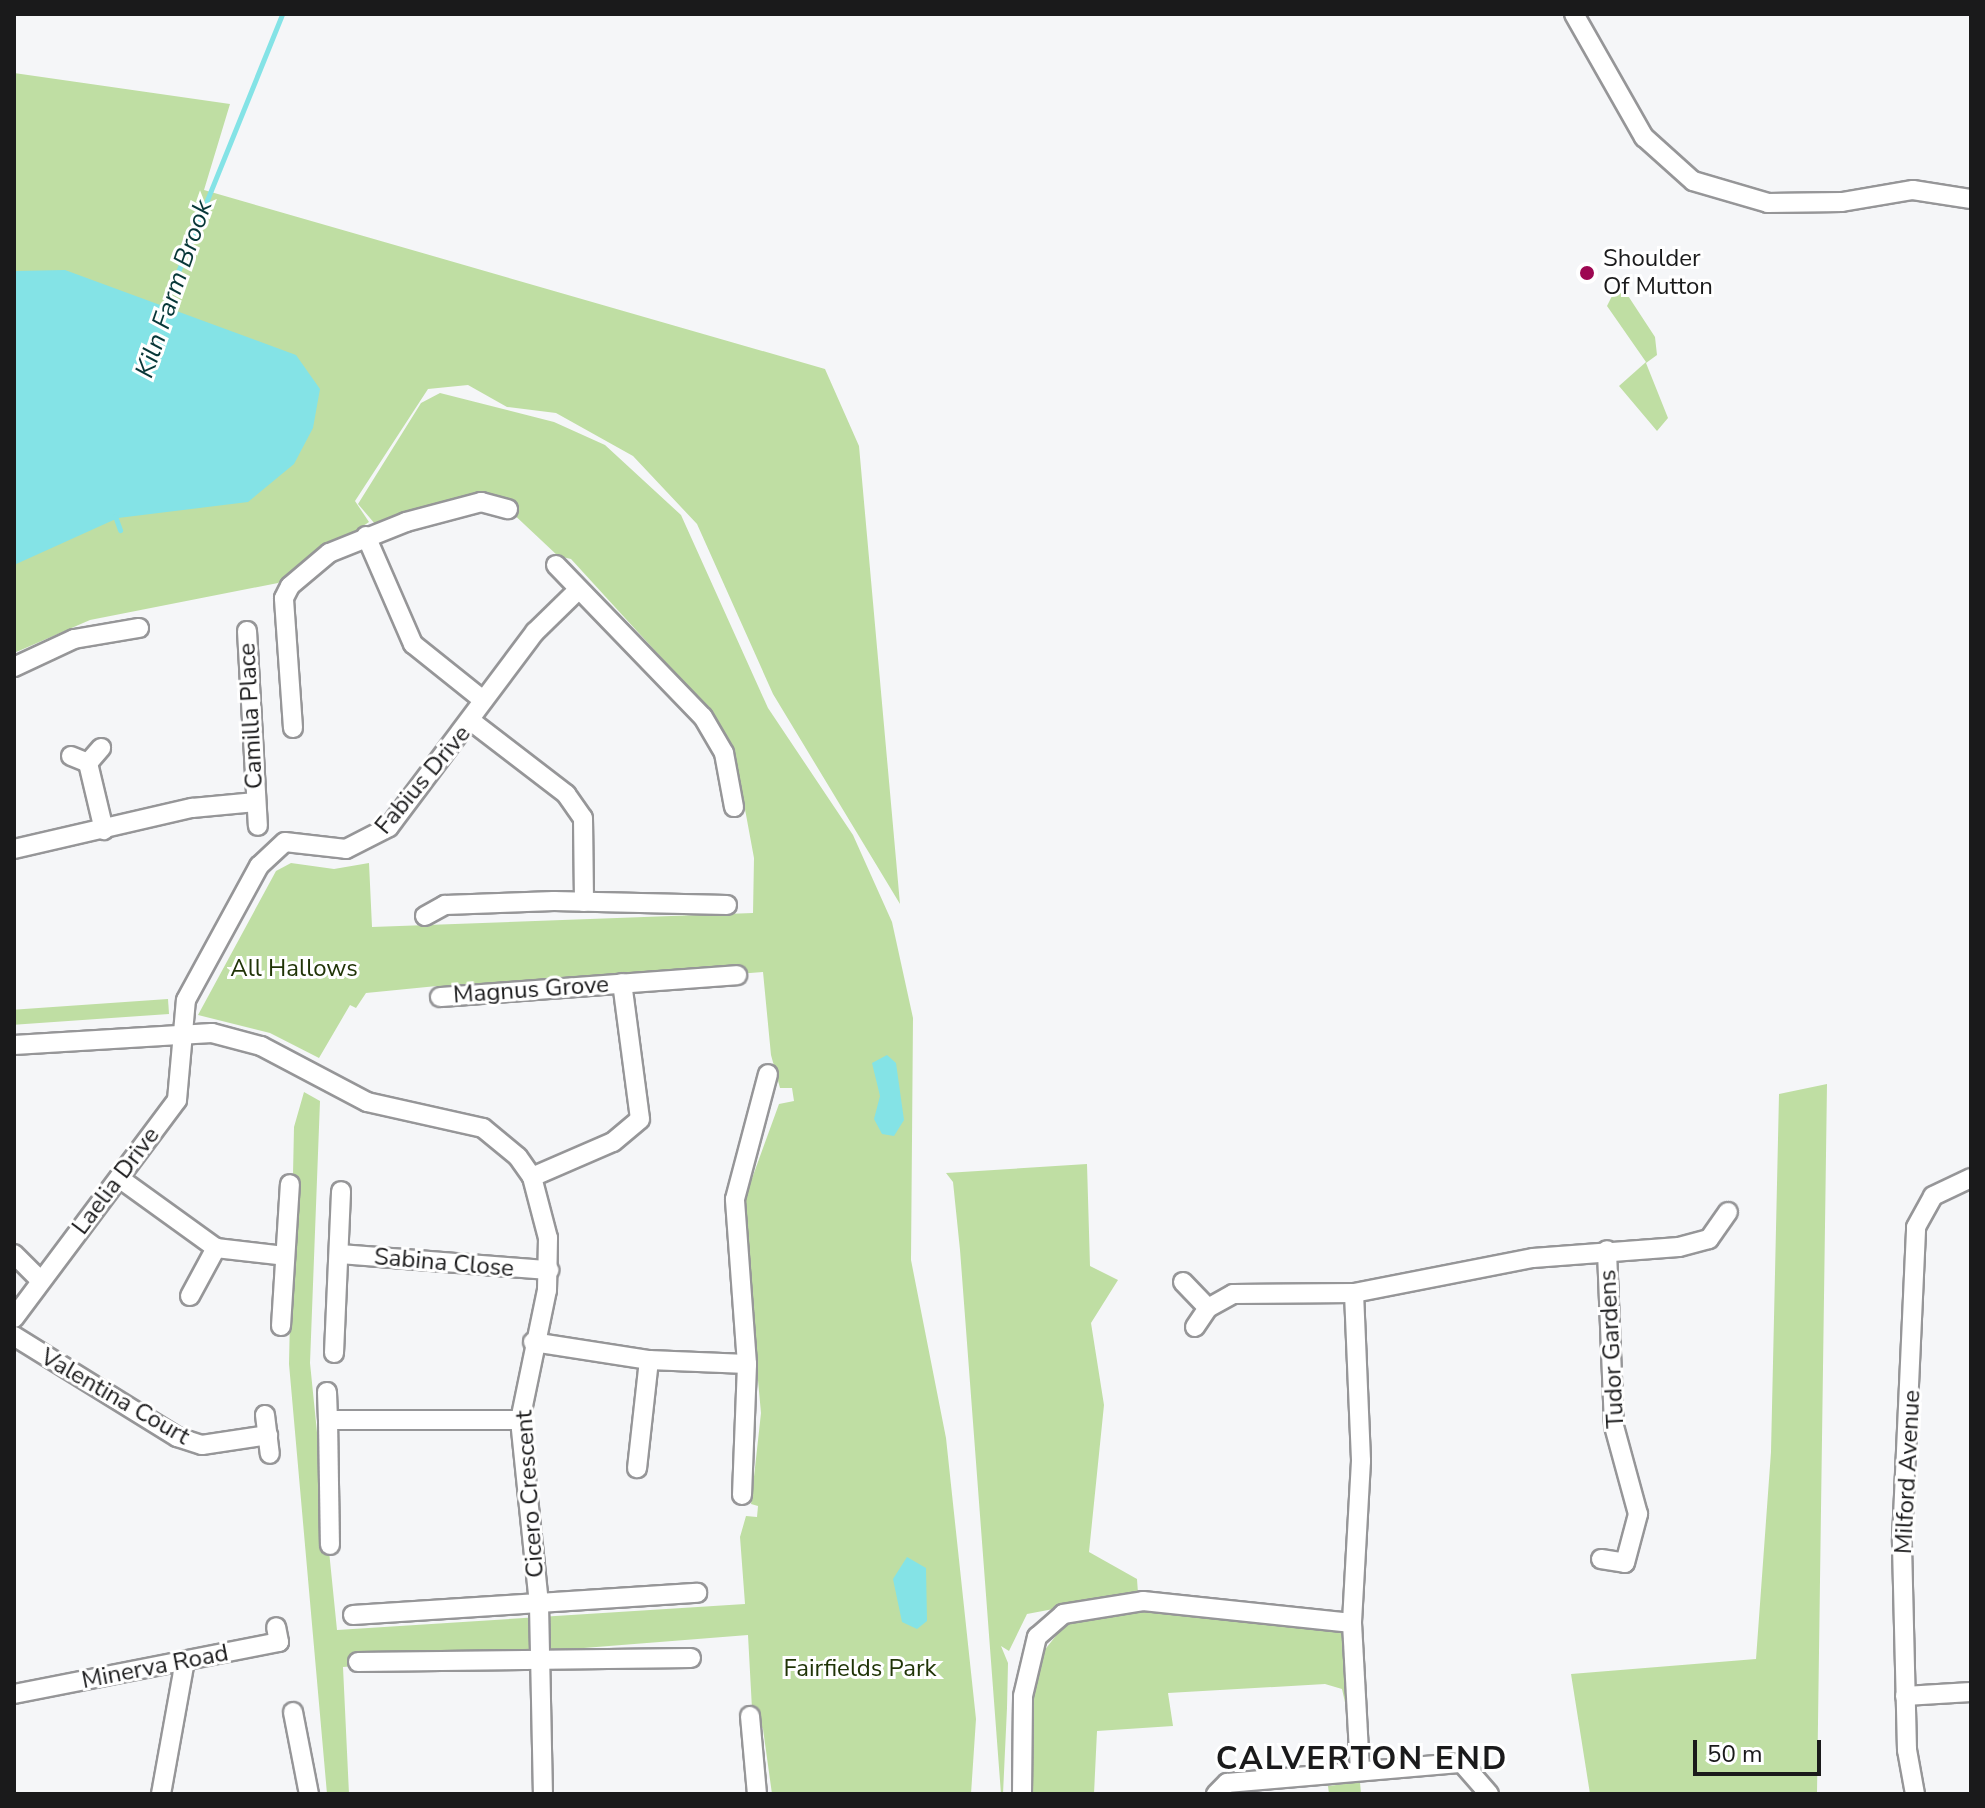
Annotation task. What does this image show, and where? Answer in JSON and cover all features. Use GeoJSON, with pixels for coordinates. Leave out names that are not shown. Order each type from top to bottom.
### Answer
{"type":"FeatureCollection","features":[{"type":"Feature","properties":{"kind":"street"},"geometry":{"type":"LineString","coordinates":[[1574,14],[1650,145],[1693,181],[1768,203],[1842,202],[1913,190],[1971,199]]}},
{"type":"Feature","properties":{"kind":"street"},"geometry":{"type":"LineString","coordinates":[[293,728],[284,598],[329,553],[366,536],[481,502],[508,509]]}},
{"type":"Feature","properties":{"kind":"street"},"geometry":{"type":"LineString","coordinates":[[366,536],[413,644],[483,700]]}},
{"type":"Feature","properties":{"kind":"street"},"geometry":{"type":"LineString","coordinates":[[556,565],[703,717],[724,753],[734,807]]}},
{"type":"Feature","properties":{"kind":"street","name":"Fabius Drive"},"geometry":{"type":"LineString","coordinates":[[186,1032],[186,1000],[198,970],[271,851],[285,842],[326,849],[368,844],[471,721],[483,700],[578,590]]}},
{"type":"Feature","properties":{"kind":"street"},"geometry":{"type":"LineString","coordinates":[[14,667],[74,639],[139,628]]}},
{"type":"Feature","properties":{"kind":"street","name":"Camilla Place"},"geometry":{"type":"LineString","coordinates":[[247,631],[258,826]]}},
{"type":"Feature","properties":{"kind":"street"},"geometry":{"type":"LineString","coordinates":[[471,721],[566,794],[583,818],[584,902]]}},
{"type":"Feature","properties":{"kind":"street"},"geometry":{"type":"LineString","coordinates":[[101,748],[80,760],[104,830]]}},
{"type":"Feature","properties":{"kind":"street","name":"Camilla Place"},"geometry":{"type":"LineString","coordinates":[[14,849],[192,808],[256,802]]}},
{"type":"Feature","properties":{"kind":"street"},"geometry":{"type":"LineString","coordinates":[[425,916],[445,905],[584,902],[727,905]]}},
{"type":"Feature","properties":{"kind":"street","name":"Magnus Grove"},"geometry":{"type":"LineString","coordinates":[[440,997],[737,975]]}},
{"type":"Feature","properties":{"kind":"street","name":"Magnus Grove"},"geometry":{"type":"LineString","coordinates":[[532,1177],[613,1142],[640,1119],[622,983]]}},
{"type":"Feature","properties":{"kind":"street"},"geometry":{"type":"LineString","coordinates":[[14,1045],[186,1032],[261,1046],[367,1102],[483,1128],[532,1177]]}},
{"type":"Feature","properties":{"kind":"street","name":"Laelia Drive"},"geometry":{"type":"LineString","coordinates":[[14,1318],[177,1100],[186,1032]]}},
{"type":"Feature","properties":{"kind":"street"},"geometry":{"type":"LineString","coordinates":[[742,1495],[747,1364],[735,1199],[768,1074]]}},
{"type":"Feature","properties":{"kind":"street","name":"Cicero Crescent"},"geometry":{"type":"LineString","coordinates":[[532,1177],[549,1270],[520,1420],[539,1605],[537,1659],[543,1794]]}},
{"type":"Feature","properties":{"kind":"street"},"geometry":{"type":"LineString","coordinates":[[119,1178],[216,1248],[285,1256]]}},
{"type":"Feature","properties":{"kind":"street","name":"Milford Avenue"},"geometry":{"type":"LineString","coordinates":[[1915,1794],[1905,1696],[1902,1539],[1916,1227],[1933,1196],[1971,1178]]}},
{"type":"Feature","properties":{"kind":"street"},"geometry":{"type":"LineString","coordinates":[[281,1326],[290,1184]]}},
{"type":"Feature","properties":{"kind":"street","name":"Sabina Close"},"geometry":{"type":"LineString","coordinates":[[334,1353],[341,1191]]}},
{"type":"Feature","properties":{"kind":"street","name":"Tudor Gardens"},"geometry":{"type":"LineString","coordinates":[[1208,1308],[1233,1294],[1354,1293],[1607,1250],[1709,1239],[1728,1212]]}},
{"type":"Feature","properties":{"kind":"street"},"geometry":{"type":"LineString","coordinates":[[190,1296],[216,1248]]}},
{"type":"Feature","properties":{"kind":"street","name":"Tudor Gardens"},"geometry":{"type":"LineString","coordinates":[[1601,1559],[1625,1563],[1638,1514],[1614,1426],[1607,1250]]}},
{"type":"Feature","properties":{"kind":"street"},"geometry":{"type":"LineString","coordinates":[[14,1254],[41,1281]]}},
{"type":"Feature","properties":{"kind":"street","name":"Sabina Close"},"geometry":{"type":"LineString","coordinates":[[339,1254],[549,1270]]}},
{"type":"Feature","properties":{"kind":"street"},"geometry":{"type":"LineString","coordinates":[[1183,1282],[1208,1308],[1195,1327]]}},
{"type":"Feature","properties":{"kind":"street"},"geometry":{"type":"LineString","coordinates":[[1354,1293],[1361,1461],[1352,1623],[1360,1771]]}},
{"type":"Feature","properties":{"kind":"street","name":"Valentina Court"},"geometry":{"type":"LineString","coordinates":[[14,1336],[177,1437],[202,1445],[268,1435]]}},
{"type":"Feature","properties":{"kind":"street"},"geometry":{"type":"LineString","coordinates":[[533,1342],[649,1360],[747,1364]]}},
{"type":"Feature","properties":{"kind":"street"},"geometry":{"type":"LineString","coordinates":[[637,1468],[649,1360]]}},
{"type":"Feature","properties":{"kind":"street"},"geometry":{"type":"LineString","coordinates":[[327,1392],[330,1545]]}},
{"type":"Feature","properties":{"kind":"street"},"geometry":{"type":"LineString","coordinates":[[265,1415],[270,1454]]}},
{"type":"Feature","properties":{"kind":"street"},"geometry":{"type":"LineString","coordinates":[[328,1420],[520,1420]]}},
{"type":"Feature","properties":{"kind":"street","name":"Cicero Crescent"},"geometry":{"type":"LineString","coordinates":[[353,1615],[697,1593]]}},
{"type":"Feature","properties":{"kind":"street"},"geometry":{"type":"LineString","coordinates":[[1022,1794],[1027,1672],[1043,1628],[1075,1612],[1143,1601],[1352,1623]]}},
{"type":"Feature","properties":{"kind":"street","name":"Minerva Road"},"geometry":{"type":"LineString","coordinates":[[14,1694],[279,1642],[276,1627]]}},
{"type":"Feature","properties":{"kind":"street"},"geometry":{"type":"LineString","coordinates":[[358,1662],[691,1658]]}},
{"type":"Feature","properties":{"kind":"street"},"geometry":{"type":"LineString","coordinates":[[161,1794],[185,1661]]}},
{"type":"Feature","properties":{"kind":"street"},"geometry":{"type":"LineString","coordinates":[[1905,1696],[1971,1692]]}},
{"type":"Feature","properties":{"kind":"street"},"geometry":{"type":"LineString","coordinates":[[293,1712],[309,1794]]}},
{"type":"Feature","properties":{"kind":"street"},"geometry":{"type":"LineString","coordinates":[[740,1794],[757,1794],[750,1716]]}},
{"type":"Feature","properties":{"kind":"street"},"geometry":{"type":"LineString","coordinates":[[1216,1794],[1227,1783],[1462,1763],[1489,1794]]}},
{"type":"Feature","properties":{"kind":"green space"},"geometry":{"type":"Polygon","coordinates":[[[14,73],[230,104],[204,190],[825,369],[859,446],[900,904],[773,694],[697,524],[633,456],[556,413],[507,407],[468,385],[428,389],[355,501],[369,522],[278,583],[90,620],[14,653],[14,73]]]}},
{"type":"Feature","properties":{"kind":"green space"},"geometry":{"type":"Polygon","coordinates":[[[1619,282],[1655,337],[1657,355],[1646,363],[1668,418],[1657,431],[1619,386],[1646,362],[1607,306],[1619,282]]]}},
{"type":"Feature","properties":{"kind":"green space","name":"Fairfields Park"},"geometry":{"type":"Polygon","coordinates":[[[440,393],[554,422],[605,445],[681,515],[768,708],[853,835],[892,922],[913,1018],[911,1260],[946,1438],[976,1719],[971,1794],[772,1794],[763,1729],[752,1709],[748,1635],[343,1667],[349,1794],[327,1794],[289,1364],[294,1127],[304,1092],[320,1101],[310,1363],[337,1630],[745,1604],[740,1537],[746,1516],[757,1517],[758,1506],[751,1504],[761,1413],[742,1206],[779,1104],[794,1101],[792,1088],[780,1088],[771,1055],[763,972],[440,997],[437,986],[366,993],[356,1008],[350,1005],[319,1058],[270,1033],[198,1015],[276,871],[291,863],[334,869],[369,863],[372,927],[753,913],[754,858],[735,755],[713,717],[668,679],[668,665],[571,559],[558,556],[508,509],[481,503],[381,531],[358,504],[421,403],[440,393]]]}},
{"type":"Feature","properties":{"kind":"green space"},"geometry":{"type":"Polygon","coordinates":[[[168,999],[169,1014],[14,1025],[14,1010],[168,999]]]}},
{"type":"Feature","properties":{"kind":"green space"},"geometry":{"type":"Polygon","coordinates":[[[1827,1084],[1817,1794],[1590,1794],[1571,1674],[1756,1659],[1771,1452],[1779,1094],[1827,1084]]]}},
{"type":"Feature","properties":{"kind":"green space"},"geometry":{"type":"Polygon","coordinates":[[[1087,1164],[1090,1266],[1118,1280],[1091,1323],[1104,1405],[1089,1552],[1137,1579],[1138,1593],[1027,1614],[1009,1651],[1001,1646],[1008,1663],[1001,1794],[960,1250],[953,1182],[946,1173],[1087,1164]]]}},
{"type":"Feature","properties":{"kind":"green space"},"geometry":{"type":"Polygon","coordinates":[[[1143,1601],[1352,1623],[1348,1716],[1342,1689],[1325,1684],[1168,1693],[1173,1726],[1097,1731],[1094,1794],[1022,1794],[1027,1672],[1075,1612],[1141,1612],[1143,1601]]]}},
{"type":"Feature","properties":{"kind":"green space"},"geometry":{"type":"Polygon","coordinates":[[[1360,1782],[1361,1794],[1329,1794],[1328,1786],[1360,1782]]]}},
{"type":"Feature","properties":{"kind":"water"},"geometry":{"type":"Polygon","coordinates":[[[65,270],[296,355],[320,389],[313,428],[294,464],[248,502],[118,518],[14,565],[14,271],[65,270]]]}},
{"type":"Feature","properties":{"kind":"water"},"geometry":{"type":"Polygon","coordinates":[[[887,1055],[896,1063],[904,1120],[894,1136],[882,1134],[874,1119],[880,1096],[872,1063],[887,1055]]]}},
{"type":"Feature","properties":{"kind":"water"},"geometry":{"type":"Polygon","coordinates":[[[907,1557],[926,1568],[927,1621],[917,1629],[902,1622],[893,1579],[907,1557]]]}},
{"type":"Feature","properties":{"kind":"waterway","name":"Kiln Farm Brook"},"geometry":{"type":"LineString","coordinates":[[163,309],[282,14]]}},
{"type":"Feature","properties":{"kind":"waterway"},"geometry":{"type":"LineString","coordinates":[[115,516],[120,530]]}},
{"type":"Feature","properties":{"kind":"place","name":"Shoulder Of Mutton"},"geometry":{"type":"Point","coordinates":[1587,273]}},
{"type":"Feature","properties":{"kind":"district","name":"CALVERTON END"},"geometry":{"type":"Point","coordinates":[1362,1759]}},
{"type":"Feature","properties":{"kind":"park label","name":"All Hallows"},"geometry":{"type":"Point","coordinates":[294,969]}}]}
